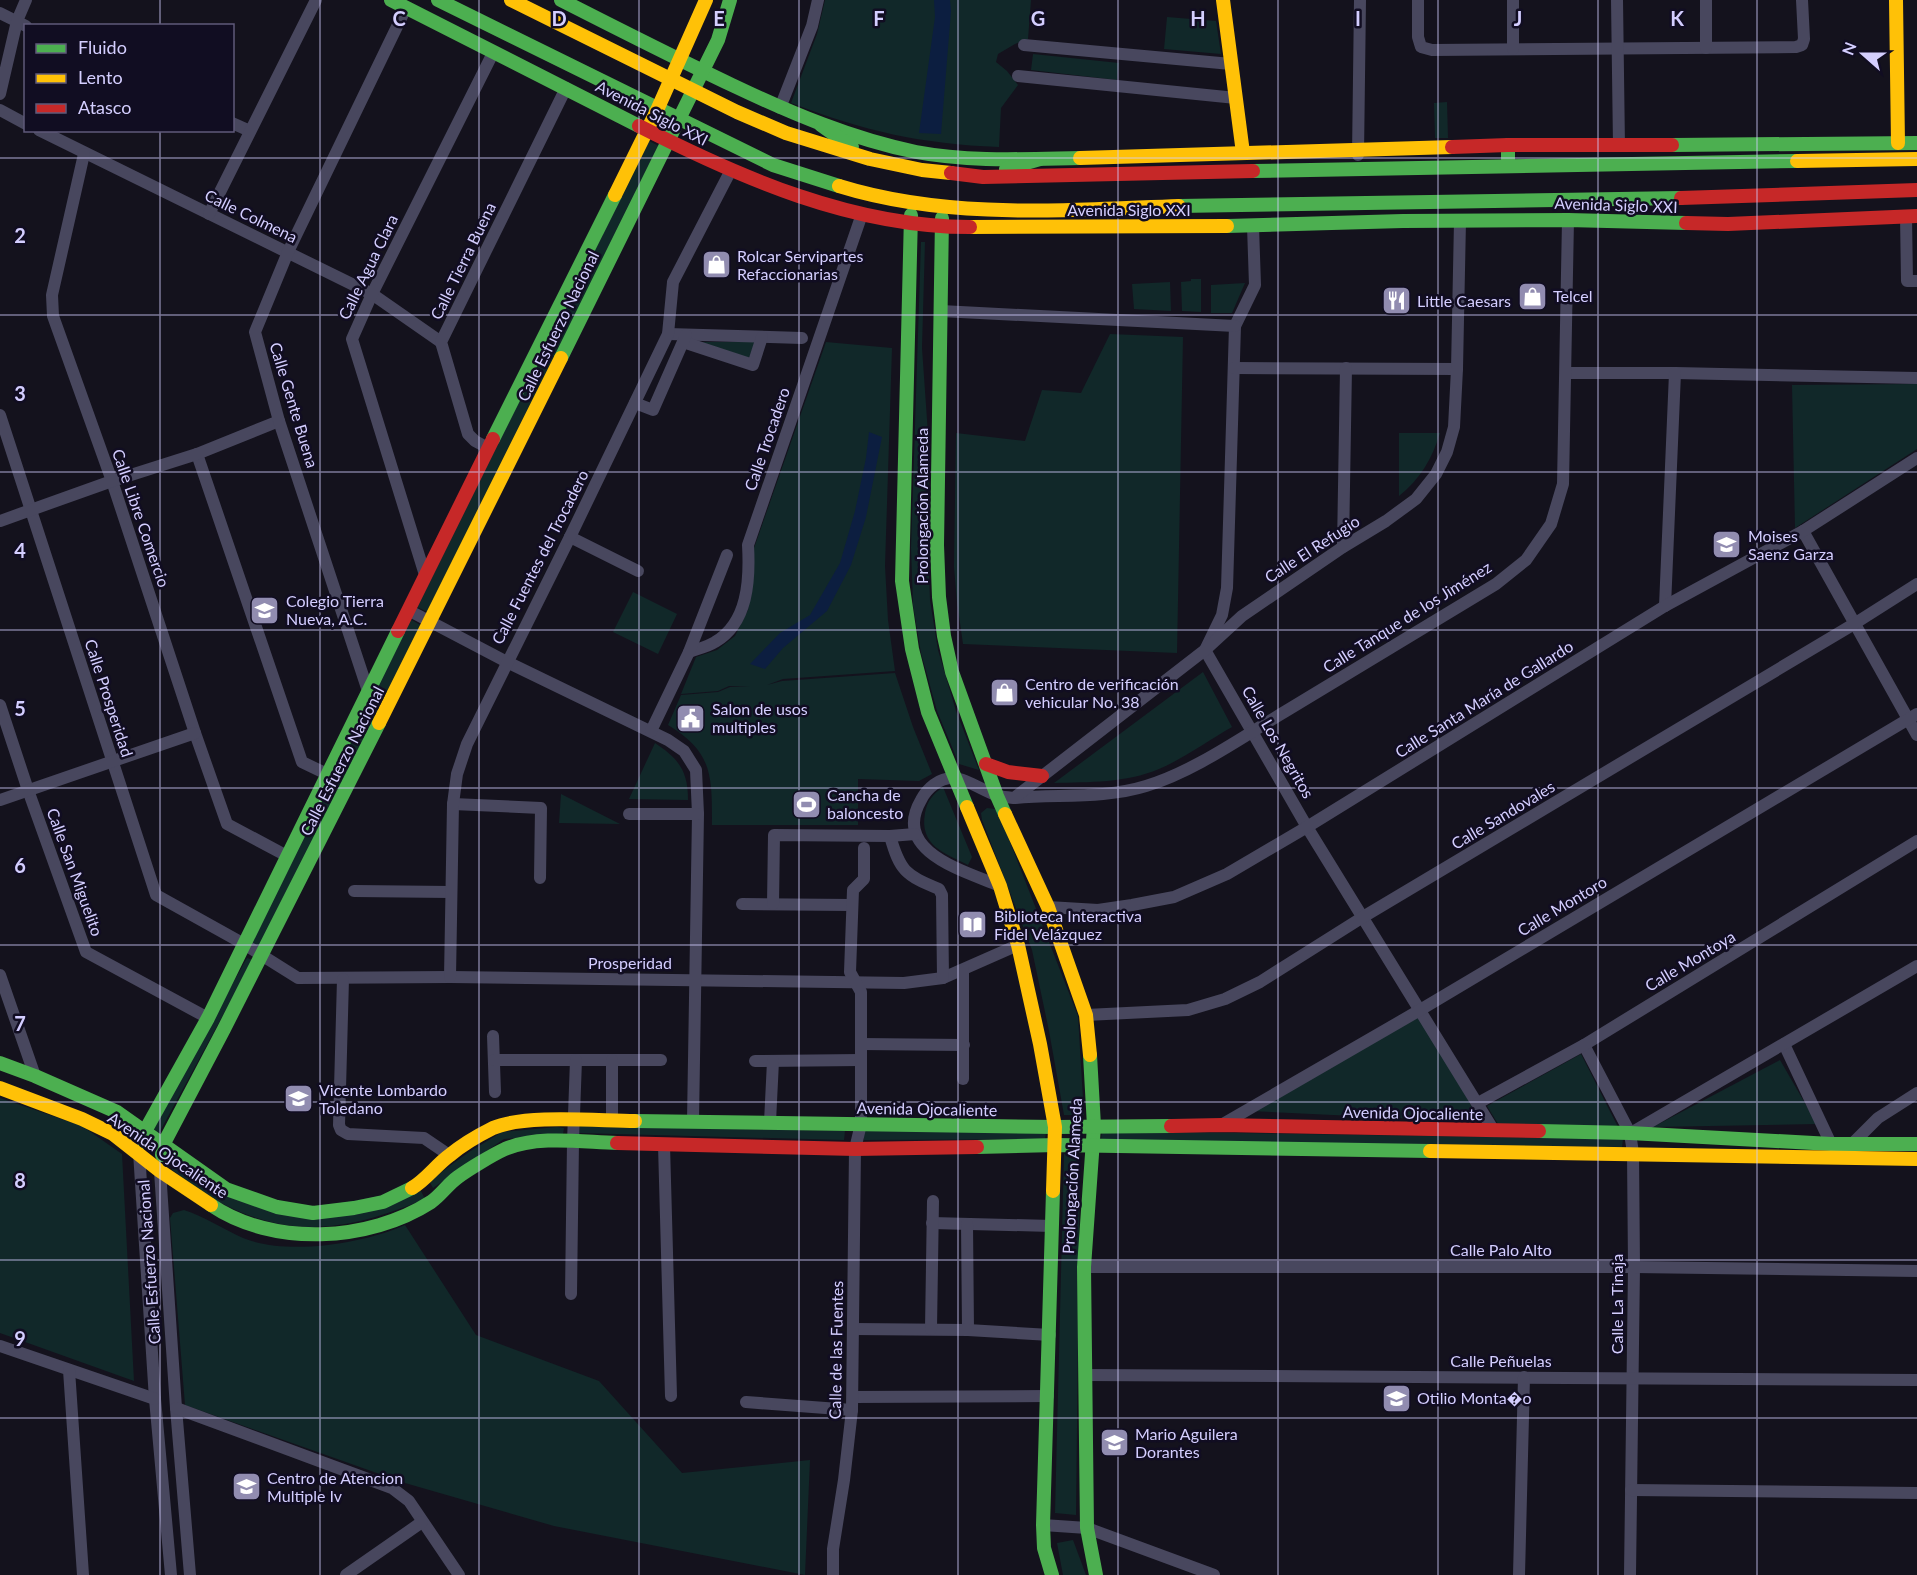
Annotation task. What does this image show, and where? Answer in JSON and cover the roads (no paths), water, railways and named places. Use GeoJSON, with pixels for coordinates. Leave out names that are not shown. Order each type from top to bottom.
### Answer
{"type":"FeatureCollection","features":[{"type":"Feature","properties":{"kind":"main road","name":"Avenida Siglo XXI"},"geometry":{"type":"LineString","coordinates":[[391,0],[646,130],[731,170],[798,197],[911,224],[941,227],[1252,226],[1403,221],[1568,220],[1728,224],[1912,216]]}},
{"type":"Feature","properties":{"kind":"main road","name":"Avenida Siglo XXI"},"geometry":{"type":"LineString","coordinates":[[438,0],[773,165],[844,187],[911,203],[942,207],[1011,210],[1402,201],[1729,197],[1917,190]]}},
{"type":"Feature","properties":{"kind":"main road"},"geometry":{"type":"LineString","coordinates":[[511,0],[786,133],[870,159],[922,170],[983,177],[1508,165],[1917,159]]}},
{"type":"Feature","properties":{"kind":"main road"},"geometry":{"type":"LineString","coordinates":[[561,0],[680,60],[821,125],[860,138],[916,152],[967,159],[1508,146],[1917,142]]}},
{"type":"Feature","properties":{"kind":"main road","name":"Calle Esfuerzo Nacional"},"geometry":{"type":"LineString","coordinates":[[139,1152],[145,1131],[208,1018],[368,690],[658,108],[706,0]]}},
{"type":"Feature","properties":{"kind":"main road","name":"Calle Esfuerzo Nacional"},"geometry":{"type":"LineString","coordinates":[[160,1171],[163,1145],[262,956],[431,621],[680,119],[718,40],[730,0]]}},
{"type":"Feature","properties":{"kind":"main road"},"geometry":{"type":"LineString","coordinates":[[1223,0],[1243,153]]}},
{"type":"Feature","properties":{"kind":"main road"},"geometry":{"type":"LineString","coordinates":[[1896,0],[1898,143]]}},
{"type":"Feature","properties":{"kind":"main road"},"geometry":{"type":"LineString","coordinates":[[821,125],[870,159]]}},
{"type":"Feature","properties":{"kind":"main road"},"geometry":{"type":"LineString","coordinates":[[1508,146],[1508,165]]}},
{"type":"Feature","properties":{"kind":"main road"},"geometry":{"type":"LineString","coordinates":[[983,177],[1040,159]]}},
{"type":"Feature","properties":{"kind":"main road"},"geometry":{"type":"LineString","coordinates":[[1402,201],[1403,221]]}},
{"type":"Feature","properties":{"kind":"main road","name":"Prolongación Alameda"},"geometry":{"type":"LineString","coordinates":[[911,203],[902,581],[912,649],[928,712],[1000,886],[1018,945],[1040,1044],[1055,1127],[1042,1526],[1044,1548],[1052,1575]]}},
{"type":"Feature","properties":{"kind":"main road","name":"Prolongación Alameda"},"geometry":{"type":"LineString","coordinates":[[942,207],[937,545],[939,597],[944,636],[952,672],[997,796],[1048,907],[1086,1015],[1094,1126],[1084,1267],[1087,1528],[1096,1575]]}},
{"type":"Feature","properties":{"kind":"main road"},"geometry":{"type":"LineString","coordinates":[[986,764],[1008,772],[1042,776]]}},
{"type":"Feature","properties":{"kind":"main road","name":"Avenida Ojocaliente"},"geometry":{"type":"LineString","coordinates":[[0,1063],[117,1112],[226,1189],[277,1207],[313,1213],[363,1206],[398,1196],[422,1182],[449,1155],[494,1128],[519,1122],[574,1119],[1055,1127],[1222,1125],[1630,1133],[1831,1144],[1917,1144]]}},
{"type":"Feature","properties":{"kind":"main road","name":"Avenida Ojocaliente"},"geometry":{"type":"LineString","coordinates":[[0,1088],[82,1119],[113,1134],[139,1152],[160,1171],[214,1208],[259,1228],[307,1235],[356,1231],[400,1218],[432,1201],[458,1177],[505,1149],[537,1141],[855,1149],[1056,1145],[1917,1159]]}},
{"type":"Feature","properties":{"kind":"street"},"geometry":{"type":"LineString","coordinates":[[0,94],[26,0]]}},
{"type":"Feature","properties":{"kind":"street"},"geometry":{"type":"LineString","coordinates":[[208,214],[316,0]]}},
{"type":"Feature","properties":{"kind":"street"},"geometry":{"type":"LineString","coordinates":[[780,108],[812,26],[818,0]]}},
{"type":"Feature","properties":{"kind":"street"},"geometry":{"type":"LineString","coordinates":[[1358,168],[1360,0]]}},
{"type":"Feature","properties":{"kind":"street"},"geometry":{"type":"LineString","coordinates":[[1419,0],[1418,37],[1421,47],[1432,50],[1796,47],[1802,45],[1804,39],[1802,0]]}},
{"type":"Feature","properties":{"kind":"street"},"geometry":{"type":"LineString","coordinates":[[1512,0],[1513,49]]}},
{"type":"Feature","properties":{"kind":"street"},"geometry":{"type":"LineString","coordinates":[[1617,0],[1619,146]]}},
{"type":"Feature","properties":{"kind":"street"},"geometry":{"type":"LineString","coordinates":[[1706,0],[1706,48]]}},
{"type":"Feature","properties":{"kind":"street","name":"Calle Gente Buena"},"geometry":{"type":"LineString","coordinates":[[368,690],[279,421],[255,332],[288,252],[406,8]]}},
{"type":"Feature","properties":{"kind":"street"},"geometry":{"type":"LineString","coordinates":[[0,13],[21,23]]}},
{"type":"Feature","properties":{"kind":"street"},"geometry":{"type":"LineString","coordinates":[[1023,45],[1232,64]]}},
{"type":"Feature","properties":{"kind":"street","name":"Calle Agua Clara"},"geometry":{"type":"LineString","coordinates":[[425,575],[352,339],[372,294],[493,53]]}},
{"type":"Feature","properties":{"kind":"street"},"geometry":{"type":"LineString","coordinates":[[1018,76],[1236,98]]}},
{"type":"Feature","properties":{"kind":"street","name":"Calle Tierra Buena"},"geometry":{"type":"LineString","coordinates":[[488,448],[468,434],[441,342],[566,88]]}},
{"type":"Feature","properties":{"kind":"street"},"geometry":{"type":"LineString","coordinates":[[0,110],[24,123]]}},
{"type":"Feature","properties":{"kind":"street"},"geometry":{"type":"LineString","coordinates":[[234,124],[250,132]]}},
{"type":"Feature","properties":{"kind":"street","name":"Calle Colmena"},"geometry":{"type":"LineString","coordinates":[[43,132],[372,294],[441,342]]}},
{"type":"Feature","properties":{"kind":"street","name":"Calle Libre Comercio"},"geometry":{"type":"LineString","coordinates":[[84,154],[52,295],[53,316],[112,481],[227,824],[287,856]]}},
{"type":"Feature","properties":{"kind":"street","name":"Calle Fuentes del Trocadero"},"geometry":{"type":"LineString","coordinates":[[450,977],[453,804],[458,774],[467,744],[668,334],[673,282],[731,170]]}},
{"type":"Feature","properties":{"kind":"street","name":"Calle Trocadero"},"geometry":{"type":"LineString","coordinates":[[689,652],[715,642],[734,626],[744,604],[748,573],[748,545],[862,214]]}},
{"type":"Feature","properties":{"kind":"street"},"geometry":{"type":"LineString","coordinates":[[1912,216],[1907,281],[1917,281]]}},
{"type":"Feature","properties":{"kind":"street","name":"Calle Tanque de los Jiménez"},"geometry":{"type":"LineString","coordinates":[[1014,798],[1105,793],[1144,787],[1166,779],[1253,731],[1496,584],[1526,560],[1551,524],[1563,484],[1568,220]]}},
{"type":"Feature","properties":{"kind":"street","name":"Calle El Refugio"},"geometry":{"type":"LineString","coordinates":[[1014,798],[1205,650],[1242,616],[1416,500],[1436,474],[1447,452],[1454,427],[1460,221]]}},
{"type":"Feature","properties":{"kind":"street"},"geometry":{"type":"LineString","coordinates":[[1205,650],[1222,615],[1227,588],[1235,326],[1255,285],[1252,226]]}},
{"type":"Feature","properties":{"kind":"street"},"geometry":{"type":"LineString","coordinates":[[941,311],[1235,326]]}},
{"type":"Feature","properties":{"kind":"street"},"geometry":{"type":"LineString","coordinates":[[668,334],[685,338],[753,365],[762,337]]}},
{"type":"Feature","properties":{"kind":"street"},"geometry":{"type":"LineString","coordinates":[[685,338],[802,338]]}},
{"type":"Feature","properties":{"kind":"street"},"geometry":{"type":"LineString","coordinates":[[635,404],[653,410],[685,338]]}},
{"type":"Feature","properties":{"kind":"street"},"geometry":{"type":"LineString","coordinates":[[1234,368],[1457,369]]}},
{"type":"Feature","properties":{"kind":"street"},"geometry":{"type":"LineString","coordinates":[[1343,547],[1346,369]]}},
{"type":"Feature","properties":{"kind":"street"},"geometry":{"type":"LineString","coordinates":[[1566,373],[1917,378]]}},
{"type":"Feature","properties":{"kind":"street"},"geometry":{"type":"LineString","coordinates":[[1665,606],[1675,373]]}},
{"type":"Feature","properties":{"kind":"street","name":"Calle Prosperidad"},"geometry":{"type":"LineString","coordinates":[[0,415],[156,895],[244,944]]}},
{"type":"Feature","properties":{"kind":"street"},"geometry":{"type":"LineString","coordinates":[[0,520],[197,454],[279,421]]}},
{"type":"Feature","properties":{"kind":"street"},"geometry":{"type":"LineString","coordinates":[[197,454],[302,762],[327,774]]}},
{"type":"Feature","properties":{"kind":"street","name":"Calle Santa María de Gallardo"},"geometry":{"type":"LineString","coordinates":[[1048,907],[1098,910],[1174,897],[1227,874],[1665,606],[1803,531],[1917,458]]}},
{"type":"Feature","properties":{"kind":"street"},"geometry":{"type":"LineString","coordinates":[[1803,531],[1854,624],[1912,717],[1917,735]]}},
{"type":"Feature","properties":{"kind":"street"},"geometry":{"type":"LineString","coordinates":[[570,537],[638,571]]}},
{"type":"Feature","properties":{"kind":"street"},"geometry":{"type":"LineString","coordinates":[[651,731],[689,652],[727,555]]}},
{"type":"Feature","properties":{"kind":"street","name":"Calle Sandovales"},"geometry":{"type":"LineString","coordinates":[[1086,1015],[1188,1010],[1225,999],[1260,982],[1363,917],[1854,624],[1917,584]]}},
{"type":"Feature","properties":{"kind":"street"},"geometry":{"type":"LineString","coordinates":[[408,610],[507,662],[651,731],[684,751],[696,770],[698,814],[693,1121]]}},
{"type":"Feature","properties":{"kind":"street","name":"Calle Los Negritos"},"geometry":{"type":"LineString","coordinates":[[1205,650],[1307,827],[1494,1131]]}},
{"type":"Feature","properties":{"kind":"street","name":"Calle San Miguelito"},"geometry":{"type":"LineString","coordinates":[[0,705],[86,952],[208,1018]]}},
{"type":"Feature","properties":{"kind":"street","name":"Calle Montoro"},"geometry":{"type":"LineString","coordinates":[[1222,1125],[1912,717]]}},
{"type":"Feature","properties":{"kind":"street"},"geometry":{"type":"LineString","coordinates":[[0,800],[195,733]]}},
{"type":"Feature","properties":{"kind":"street"},"geometry":{"type":"LineString","coordinates":[[1000,886],[939,860],[924,849],[915,834],[915,812],[928,789],[938,782],[955,777],[997,796],[1014,798]]}},
{"type":"Feature","properties":{"kind":"street"},"geometry":{"type":"LineString","coordinates":[[453,804],[541,808],[540,878]]}},
{"type":"Feature","properties":{"kind":"street"},"geometry":{"type":"LineString","coordinates":[[629,814],[698,814]]}},
{"type":"Feature","properties":{"kind":"street"},"geometry":{"type":"LineString","coordinates":[[773,904],[774,835],[890,836],[915,834]]}},
{"type":"Feature","properties":{"kind":"street"},"geometry":{"type":"LineString","coordinates":[[890,836],[897,859],[905,871],[916,880],[939,889],[942,895],[943,978]]}},
{"type":"Feature","properties":{"kind":"street","name":"Calle Montoya"},"geometry":{"type":"LineString","coordinates":[[1478,1103],[1584,1045],[1917,841]]}},
{"type":"Feature","properties":{"kind":"street"},"geometry":{"type":"LineString","coordinates":[[742,904],[852,905],[853,890],[864,879],[864,848]]}},
{"type":"Feature","properties":{"kind":"street"},"geometry":{"type":"LineString","coordinates":[[354,891],[451,892]]}},
{"type":"Feature","properties":{"kind":"street","name":"Calle de las Fuentes"},"geometry":{"type":"LineString","coordinates":[[833,1575],[833,1549],[844,1480],[853,1397],[855,1149],[861,1124],[861,992],[850,972],[852,905]]}},
{"type":"Feature","properties":{"kind":"street","name":"Prosperidad"},"geometry":{"type":"LineString","coordinates":[[244,944],[298,978],[450,977],[904,983],[943,978],[1018,945]]}},
{"type":"Feature","properties":{"kind":"street"},"geometry":{"type":"LineString","coordinates":[[1630,1133],[1917,966]]}},
{"type":"Feature","properties":{"kind":"street"},"geometry":{"type":"LineString","coordinates":[[963,970],[963,1079]]}},
{"type":"Feature","properties":{"kind":"street"},"geometry":{"type":"LineString","coordinates":[[0,975],[35,1076]]}},
{"type":"Feature","properties":{"kind":"street"},"geometry":{"type":"LineString","coordinates":[[344,979],[339,1125],[341,1130],[348,1134],[424,1138],[449,1155]]}},
{"type":"Feature","properties":{"kind":"street"},"geometry":{"type":"LineString","coordinates":[[494,1036],[495,1092]]}},
{"type":"Feature","properties":{"kind":"street"},"geometry":{"type":"LineString","coordinates":[[861,1044],[964,1045]]}},
{"type":"Feature","properties":{"kind":"street"},"geometry":{"type":"LineString","coordinates":[[1784,1044],[1831,1144]]}},
{"type":"Feature","properties":{"kind":"street","name":"Calle La Tinaja"},"geometry":{"type":"LineString","coordinates":[[1584,1045],[1630,1133],[1633,1153],[1634,1267],[1630,1575]]}},
{"type":"Feature","properties":{"kind":"street"},"geometry":{"type":"LineString","coordinates":[[494,1060],[661,1060]]}},
{"type":"Feature","properties":{"kind":"street"},"geometry":{"type":"LineString","coordinates":[[571,1294],[576,1060]]}},
{"type":"Feature","properties":{"kind":"street"},"geometry":{"type":"LineString","coordinates":[[612,1060],[612,1120]]}},
{"type":"Feature","properties":{"kind":"street"},"geometry":{"type":"LineString","coordinates":[[755,1061],[861,1060]]}},
{"type":"Feature","properties":{"kind":"street"},"geometry":{"type":"LineString","coordinates":[[770,1122],[772,1061]]}},
{"type":"Feature","properties":{"kind":"street"},"geometry":{"type":"LineString","coordinates":[[1852,1144],[1878,1118],[1917,1093]]}},
{"type":"Feature","properties":{"kind":"street"},"geometry":{"type":"LineString","coordinates":[[664,1145],[670,1396]]}},
{"type":"Feature","properties":{"kind":"street","name":"Calle Esfuerzo Nacional"},"geometry":{"type":"LineString","coordinates":[[139,1152],[155,1399],[171,1575]]}},
{"type":"Feature","properties":{"kind":"street","name":"Calle Esfuerzo Nacional"},"geometry":{"type":"LineString","coordinates":[[160,1171],[190,1575]]}},
{"type":"Feature","properties":{"kind":"street"},"geometry":{"type":"LineString","coordinates":[[931,1329],[933,1201]]}},
{"type":"Feature","properties":{"kind":"street"},"geometry":{"type":"LineString","coordinates":[[932,1223],[1052,1226]]}},
{"type":"Feature","properties":{"kind":"street"},"geometry":{"type":"LineString","coordinates":[[967,1224],[968,1330]]}},
{"type":"Feature","properties":{"kind":"street","name":"Calle Palo Alto"},"geometry":{"type":"LineString","coordinates":[[1084,1267],[1634,1267],[1917,1271]]}},
{"type":"Feature","properties":{"kind":"street"},"geometry":{"type":"LineString","coordinates":[[854,1329],[968,1330],[1050,1335]]}},
{"type":"Feature","properties":{"kind":"street"},"geometry":{"type":"LineString","coordinates":[[0,1346],[155,1399]]}},
{"type":"Feature","properties":{"kind":"street"},"geometry":{"type":"LineString","coordinates":[[69,1370],[83,1575]]}},
{"type":"Feature","properties":{"kind":"street","name":"Calle Peñuelas"},"geometry":{"type":"LineString","coordinates":[[1085,1374],[1917,1380]]}},
{"type":"Feature","properties":{"kind":"street"},"geometry":{"type":"LineString","coordinates":[[1520,1575],[1524,1377]]}},
{"type":"Feature","properties":{"kind":"street"},"geometry":{"type":"LineString","coordinates":[[853,1397],[1048,1396]]}},
{"type":"Feature","properties":{"kind":"street"},"geometry":{"type":"LineString","coordinates":[[746,1402],[852,1410]]}},
{"type":"Feature","properties":{"kind":"street"},"geometry":{"type":"LineString","coordinates":[[176,1408],[392,1488],[409,1501],[459,1575]]}},
{"type":"Feature","properties":{"kind":"street"},"geometry":{"type":"LineString","coordinates":[[1631,1490],[1917,1493]]}},
{"type":"Feature","properties":{"kind":"street"},"geometry":{"type":"LineString","coordinates":[[346,1575],[422,1522]]}},
{"type":"Feature","properties":{"kind":"street"},"geometry":{"type":"LineString","coordinates":[[1042,1526],[1087,1528],[1214,1575]]}},
{"type":"Feature","properties":{"kind":"water"},"geometry":{"type":"Polygon","coordinates":[[[934,0],[950,0],[951,11],[941,134],[919,133],[935,17],[934,0]]]}},
{"type":"Feature","properties":{"kind":"water"},"geometry":{"type":"Polygon","coordinates":[[[869,432],[882,437],[866,517],[851,565],[827,611],[783,648],[765,669],[750,664],[780,633],[810,615],[840,563],[855,511],[869,432]]]}},
{"type":"Feature","properties":{"kind":"place","name":"Rolcar Servipartes Refaccionarias"},"geometry":{"type":"Point","coordinates":[716,265]}},
{"type":"Feature","properties":{"kind":"place","name":"Telcel"},"geometry":{"type":"Point","coordinates":[1532,296]}},
{"type":"Feature","properties":{"kind":"place","name":"Little Caesars"},"geometry":{"type":"Point","coordinates":[1396,301]}},
{"type":"Feature","properties":{"kind":"place","name":"Moises Saenz Garza"},"geometry":{"type":"Point","coordinates":[1727,545]}},
{"type":"Feature","properties":{"kind":"place","name":"Colegio Tierra Nueva, A.C."},"geometry":{"type":"Point","coordinates":[265,610]}},
{"type":"Feature","properties":{"kind":"place","name":"Centro de verificación vehicular No. 38"},"geometry":{"type":"Point","coordinates":[1004,693]}},
{"type":"Feature","properties":{"kind":"place","name":"Salon de usos multiples"},"geometry":{"type":"Point","coordinates":[691,718]}},
{"type":"Feature","properties":{"kind":"place","name":"Cancha de baloncesto"},"geometry":{"type":"Point","coordinates":[806,804]}},
{"type":"Feature","properties":{"kind":"place","name":"Biblioteca Interactiva Fidel Velázquez"},"geometry":{"type":"Point","coordinates":[973,925]}},
{"type":"Feature","properties":{"kind":"place","name":"Vicente Lombardo Toledano"},"geometry":{"type":"Point","coordinates":[298,1099]}},
{"type":"Feature","properties":{"kind":"place","name":"Otilio Monta�o"},"geometry":{"type":"Point","coordinates":[1396,1398]}},
{"type":"Feature","properties":{"kind":"place","name":"Mario Aguilera Dorantes"},"geometry":{"type":"Point","coordinates":[1114,1443]}},
{"type":"Feature","properties":{"kind":"place","name":"Centro de Atencion Multiple Iv"},"geometry":{"type":"Point","coordinates":[246,1487]}}]}
